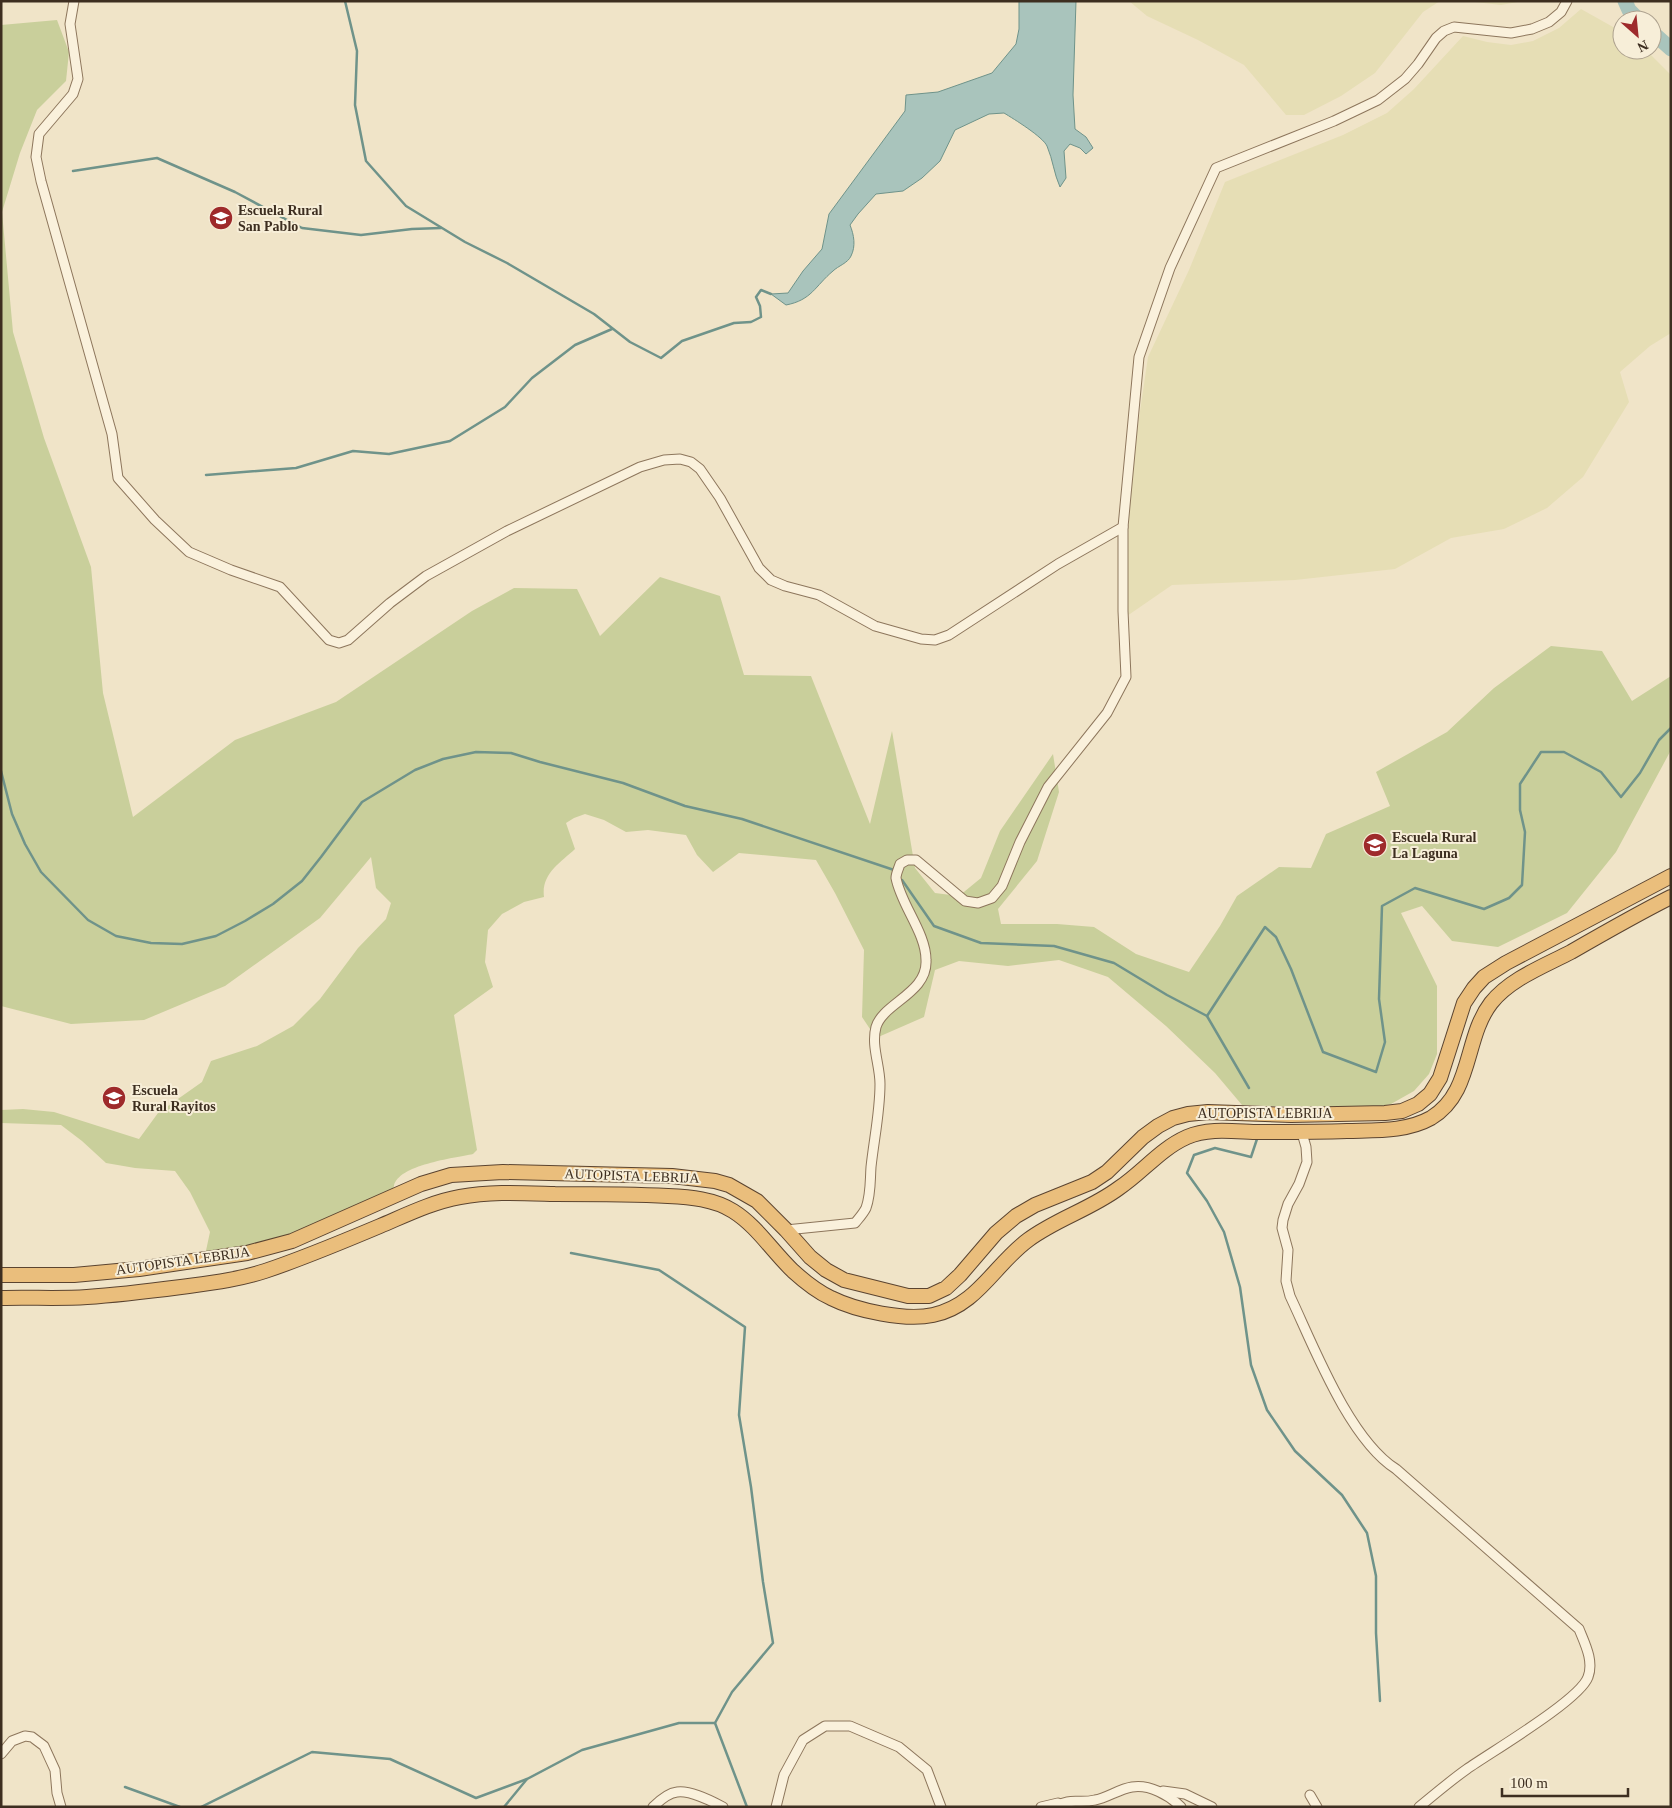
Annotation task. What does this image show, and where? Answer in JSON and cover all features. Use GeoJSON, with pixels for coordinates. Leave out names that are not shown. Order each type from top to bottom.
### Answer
{"type":"FeatureCollection","features":[{"type":"Feature","properties":{"kind":"highway","name":"AUTOPISTA LEBRIJA"},"geometry":{"type":"LineString","coordinates":[[1,1275],[74,1275],[139,1269],[247,1254],[292,1240],[421,1184],[451,1175],[503,1172],[672,1176],[715,1181],[729,1185],[752,1198],[786,1230],[810,1257],[826,1270],[844,1280],[908,1296],[929,1296],[946,1288],[960,1275],[996,1233],[1016,1216],[1035,1205],[1092,1182],[1107,1172],[1143,1137],[1173,1118],[1208,1112],[1291,1114],[1385,1113],[1402,1111],[1418,1104],[1430,1094],[1440,1078],[1464,1003],[1484,977],[1506,963],[1671,876]]}},
{"type":"Feature","properties":{"kind":"highway","name":"AUTOPISTA LEBRIJA"},"geometry":{"type":"LineString","coordinates":[[1,1298],[83,1297],[227,1281],[297,1260],[428,1206],[454,1198],[476,1194],[503,1193],[570,1194],[671,1196],[695,1198],[721,1205],[752,1226],[794,1272],[833,1300],[875,1312],[899,1316],[933,1316],[949,1310],[979,1291],[1027,1240],[1119,1188],[1155,1158],[1182,1140],[1196,1134],[1219,1131],[1302,1133],[1385,1130],[1408,1127],[1427,1120],[1442,1110],[1452,1099],[1460,1085],[1480,1023],[1495,998],[1520,979],[1671,897]]}},
{"type":"Feature","properties":{"kind":"street"},"geometry":{"type":"LineString","coordinates":[[74,1],[70,24],[78,78],[73,94],[39,134],[36,156],[41,181],[112,434],[118,478],[154,520],[189,552],[231,570],[280,587],[329,640],[339,643],[348,640],[390,603],[426,576],[507,531],[640,467],[664,460],[680,459],[691,462],[700,469],[720,498],[759,568],[771,580],[819,596],[875,626],[921,639],[935,640],[948,635],[1058,564],[1123,527]]}},
{"type":"Feature","properties":{"kind":"street"},"geometry":{"type":"LineString","coordinates":[[786,1230],[855,1223],[866,1207],[870,1190],[870,1172],[879,1109],[880,1082],[875,1049],[876,1027],[882,1017],[912,990],[923,977],[926,960],[921,937],[904,901],[896,876],[900,864],[907,860],[916,860],[965,901],[978,903],[992,898],[1002,886],[1020,842],[1048,787],[1106,713],[1126,678],[1123,611],[1123,527],[1139,357],[1170,268],[1216,168],[1334,121],[1378,100],[1405,78],[1418,64],[1436,38],[1444,31],[1454,27],[1511,34],[1532,29],[1555,17],[1561,12],[1567,1]]}},
{"type":"Feature","properties":{"kind":"street"},"geometry":{"type":"LineString","coordinates":[[1302,1133],[1306,1147],[1307,1162],[1282,1220],[1282,1228],[1288,1250],[1286,1281],[1290,1296],[1332,1386],[1362,1437],[1377,1455],[1441,1507],[1579,1629],[1588,1653],[1590,1666],[1588,1678],[1579,1689],[1549,1713],[1466,1769],[1419,1807]]}},
{"type":"Feature","properties":{"kind":"street"},"geometry":{"type":"LineString","coordinates":[[776,1807],[784,1775],[803,1740],[825,1726],[850,1726],[899,1748],[927,1770],[941,1807]]}},
{"type":"Feature","properties":{"kind":"street"},"geometry":{"type":"LineString","coordinates":[[1,1754],[12,1741],[25,1736],[32,1737],[44,1746],[55,1770],[57,1793],[61,1807]]}},
{"type":"Feature","properties":{"kind":"street"},"geometry":{"type":"LineString","coordinates":[[1041,1807],[1064,1801],[1093,1804],[1132,1787],[1185,1794],[1212,1807]]}},
{"type":"Feature","properties":{"kind":"street"},"geometry":{"type":"LineString","coordinates":[[1152,1790],[1169,1796],[1181,1807]]}},
{"type":"Feature","properties":{"kind":"street"},"geometry":{"type":"LineString","coordinates":[[653,1807],[658,1802],[678,1792],[705,1797],[723,1807]]}},
{"type":"Feature","properties":{"kind":"street"},"geometry":{"type":"LineString","coordinates":[[1310,1795],[1317,1807]]}},
{"type":"Feature","properties":{"kind":"street"},"geometry":{"type":"LineString","coordinates":[[1054,1807],[1064,1801]]}},
{"type":"Feature","properties":{"kind":"shaded area"},"geometry":{"type":"Polygon","coordinates":[[[1129,1],[1440,1],[1423,12],[1375,73],[1341,96],[1304,115],[1286,115],[1244,65],[1198,40],[1147,16],[1129,1]]]}},
{"type":"Feature","properties":{"kind":"shaded area"},"geometry":{"type":"Polygon","coordinates":[[[1467,1],[1523,1],[1501,5],[1467,1]]]}},
{"type":"Feature","properties":{"kind":"shaded area"},"geometry":{"type":"Polygon","coordinates":[[[1581,9],[1612,26],[1612,60],[1656,60],[1671,75],[1671,333],[1650,346],[1620,372],[1629,402],[1583,477],[1547,508],[1504,529],[1451,538],[1395,569],[1295,580],[1172,585],[1127,616],[1129,486],[1148,357],[1189,270],[1225,182],[1343,135],[1387,113],[1414,89],[1463,36],[1511,45],[1533,41],[1559,28],[1581,9]]]}},
{"type":"Feature","properties":{"kind":"green space"},"geometry":{"type":"Polygon","coordinates":[[[57,20],[69,52],[66,81],[37,110],[20,153],[2,212],[13,332],[44,438],[91,567],[103,693],[133,817],[235,740],[336,702],[472,611],[514,588],[577,589],[600,636],[660,577],[720,596],[744,675],[811,676],[870,824],[892,731],[915,868],[935,893],[959,896],[981,878],[1000,831],[1053,754],[1059,792],[1037,861],[998,909],[1001,924],[1057,924],[1094,927],[1136,954],[1189,972],[1220,926],[1237,896],[1279,867],[1311,868],[1326,834],[1390,806],[1376,772],[1447,732],[1494,688],[1551,646],[1602,651],[1632,701],[1671,676],[1671,750],[1616,852],[1567,913],[1498,947],[1452,941],[1422,906],[1401,913],[1437,986],[1437,1054],[1429,1074],[1414,1091],[1391,1104],[1367,1109],[1242,1105],[1215,1073],[1166,1026],[1108,977],[1059,960],[1008,966],[959,961],[935,970],[924,1017],[876,1038],[862,1017],[864,950],[816,860],[739,853],[713,872],[697,855],[686,835],[648,830],[626,832],[604,820],[585,814],[566,823],[575,849],[549,875],[545,882],[544,897],[524,902],[502,914],[488,930],[485,962],[493,987],[454,1015],[477,1150],[473,1154],[441,1160],[405,1173],[398,1179],[394,1187],[394,1194],[291,1239],[204,1260],[210,1232],[190,1192],[175,1171],[135,1168],[106,1163],[61,1125],[1,1123],[1,1110],[23,1109],[54,1112],[139,1139],[158,1113],[202,1082],[211,1061],[257,1046],[293,1026],[320,999],[358,948],[386,919],[391,903],[376,888],[371,857],[320,918],[225,986],[144,1020],[71,1024],[1,1006],[1,25],[57,20]]]}},
{"type":"Feature","properties":{"kind":"water"},"geometry":{"type":"Polygon","coordinates":[[[1019,1],[1076,1],[1073,95],[1075,129],[1086,137],[1093,148],[1086,154],[1080,148],[1070,144],[1064,151],[1066,178],[1060,187],[1049,151],[1044,142],[1028,128],[1004,113],[989,114],[955,130],[940,161],[922,178],[903,191],[876,194],[850,225],[854,244],[850,258],[833,271],[813,292],[802,300],[786,305],[771,294],[788,293],[803,271],[822,249],[829,214],[905,111],[906,95],[938,92],[992,73],[1016,44],[1019,29],[1019,1]]]}},
{"type":"Feature","properties":{"kind":"waterway"},"geometry":{"type":"LineString","coordinates":[[345,1],[357,51],[355,105],[366,161],[406,206],[465,242],[507,263],[594,314],[630,342],[661,358],[682,341],[734,323],[751,322],[761,317],[760,306],[756,297],[761,290],[771,294]]}},
{"type":"Feature","properties":{"kind":"waterway"},"geometry":{"type":"LineString","coordinates":[[1625,1],[1629,10]]}},
{"type":"Feature","properties":{"kind":"waterway"},"geometry":{"type":"LineString","coordinates":[[1662,41],[1671,49]]}},
{"type":"Feature","properties":{"kind":"waterway"},"geometry":{"type":"LineString","coordinates":[[73,171],[157,158],[235,192],[302,228],[361,235],[412,229],[441,228]]}},
{"type":"Feature","properties":{"kind":"waterway"},"geometry":{"type":"LineString","coordinates":[[206,475],[296,468],[353,451],[389,454],[450,441],[505,407],[532,378],[575,345],[612,329]]}},
{"type":"Feature","properties":{"kind":"waterway"},"geometry":{"type":"LineString","coordinates":[[1207,1016],[1265,927],[1276,937],[1291,969],[1323,1052],[1376,1072],[1385,1042],[1379,999],[1382,906],[1415,888],[1484,909],[1509,898],[1522,885],[1525,832],[1520,810],[1520,784],[1541,752],[1564,752],[1601,772],[1621,797],[1640,773],[1659,740],[1671,728]]}},
{"type":"Feature","properties":{"kind":"waterway"},"geometry":{"type":"LineString","coordinates":[[1,771],[12,814],[25,844],[41,872],[88,920],[116,936],[151,943],[182,944],[216,936],[245,921],[273,904],[302,881],[362,802],[415,770],[443,759],[476,752],[511,753],[623,783],[685,806],[742,819],[894,870]]}},
{"type":"Feature","properties":{"kind":"waterway"},"geometry":{"type":"LineString","coordinates":[[902,880],[934,926],[981,943],[1054,946],[1114,963],[1167,995],[1207,1016],[1249,1088]]}},
{"type":"Feature","properties":{"kind":"waterway"},"geometry":{"type":"LineString","coordinates":[[1257,1139],[1251,1157],[1215,1148],[1194,1155],[1187,1173],[1207,1201],[1224,1232],[1240,1287],[1251,1365],[1267,1410],[1295,1451],[1342,1495],[1367,1533],[1376,1576],[1376,1633],[1380,1701]]}},
{"type":"Feature","properties":{"kind":"waterway"},"geometry":{"type":"LineString","coordinates":[[571,1253],[659,1270],[745,1327],[739,1415],[773,1643],[732,1692],[715,1723],[747,1807]]}},
{"type":"Feature","properties":{"kind":"waterway"},"geometry":{"type":"LineString","coordinates":[[201,1807],[312,1752],[390,1759],[476,1798],[527,1779],[582,1750],[679,1723],[715,1723]]}},
{"type":"Feature","properties":{"kind":"waterway"},"geometry":{"type":"LineString","coordinates":[[504,1807],[527,1779]]}},
{"type":"Feature","properties":{"kind":"waterway"},"geometry":{"type":"LineString","coordinates":[[125,1787],[180,1807]]}},
{"type":"Feature","properties":{"kind":"place","name":"Escuela Rural San Pablo"},"geometry":{"type":"Point","coordinates":[221,218]}},
{"type":"Feature","properties":{"kind":"place","name":"Escuela Rural La Laguna"},"geometry":{"type":"Point","coordinates":[1375,845]}},
{"type":"Feature","properties":{"kind":"place","name":"Escuela Rural Rayitos"},"geometry":{"type":"Point","coordinates":[114,1098]}}]}
